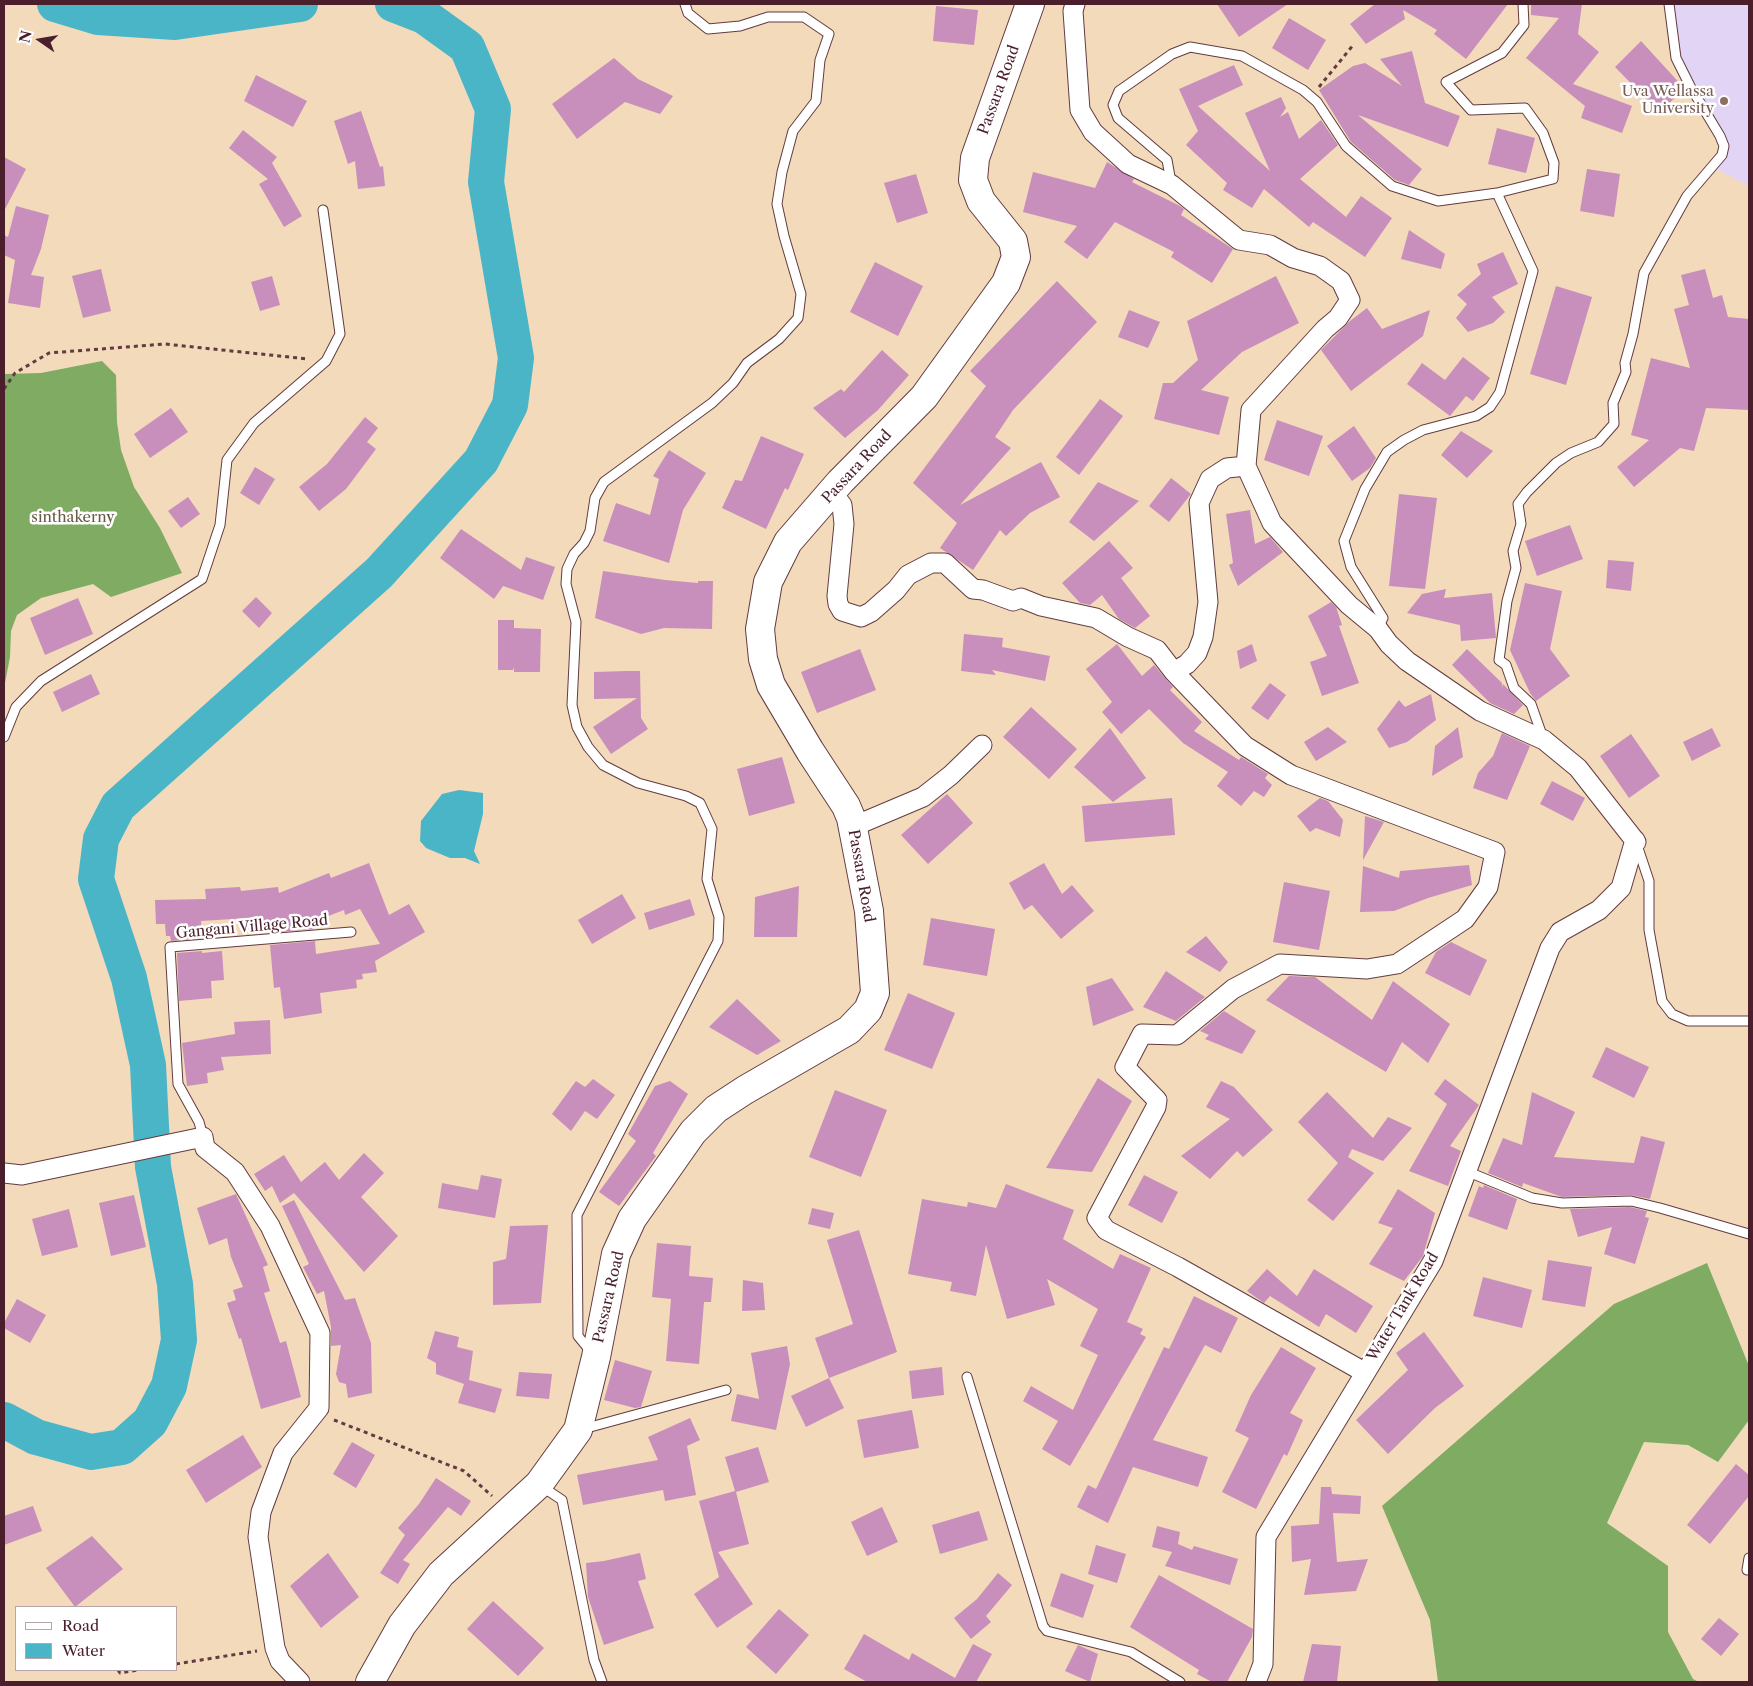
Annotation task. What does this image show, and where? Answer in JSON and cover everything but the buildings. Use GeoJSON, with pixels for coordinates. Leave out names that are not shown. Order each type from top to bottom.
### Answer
{"type":"FeatureCollection","features":[{"type":"Feature","properties":{"kind":"highway","name":"Passara Road"},"geometry":{"type":"LineString","coordinates":[[370,1682],[402,1625],[441,1574],[539,1484],[578,1430],[596,1357],[616,1254],[632,1219],[693,1132],[716,1109],[850,1030],[868,1010],[876,993],[869,911],[846,806],[771,685],[763,659],[760,629],[768,582],[788,542],[829,495],[924,397],[1006,283],[1016,257],[1013,241],[981,201],[973,180],[975,158],[1030,4]]}},
{"type":"Feature","properties":{"kind":"street"},"geometry":{"type":"LineString","coordinates":[[1076,4],[1073,12],[1080,110],[1093,132],[1128,164],[1172,185],[1239,240],[1270,245],[1293,258],[1320,266],[1341,281],[1350,300],[1338,318],[1325,329],[1251,410],[1246,466],[1272,522],[1348,605],[1378,629],[1389,644],[1407,661],[1480,711],[1544,740],[1578,768],[1635,841]]}},
{"type":"Feature","properties":{"kind":"street"},"geometry":{"type":"LineString","coordinates":[[1174,672],[1187,664],[1198,653],[1203,637],[1208,602],[1199,503],[1210,479],[1227,468],[1246,466]]}},
{"type":"Feature","properties":{"kind":"street"},"geometry":{"type":"LineString","coordinates":[[829,495],[838,500],[842,505],[844,524],[837,596],[838,604],[846,613],[861,617],[872,612],[896,590],[908,575],[931,563],[945,563],[973,589],[982,590],[1013,601],[1021,598],[1041,606],[1096,618],[1128,637],[1157,650],[1174,672],[1245,746],[1291,775],[1495,852],[1488,887],[1465,919],[1397,964],[1367,969],[1280,964],[1233,989],[1177,1034],[1142,1034],[1125,1067],[1157,1100],[1156,1107],[1097,1218],[1106,1230],[1178,1267],[1364,1372]]}},
{"type":"Feature","properties":{"kind":"street"},"geometry":{"type":"LineString","coordinates":[[852,827],[922,797],[944,781],[982,745]]}},
{"type":"Feature","properties":{"kind":"street","name":"Water Tank Road"},"geometry":{"type":"LineString","coordinates":[[1256,1682],[1263,1664],[1266,1538],[1364,1372],[1433,1261],[1465,1171],[1550,948],[1560,932],[1599,910],[1621,888],[1635,841]]}},
{"type":"Feature","properties":{"kind":"street"},"geometry":{"type":"LineString","coordinates":[[4,1173],[22,1175],[203,1137],[204,1148],[235,1172],[270,1226],[320,1333],[319,1408],[283,1453],[261,1512],[258,1537],[275,1648],[280,1661],[300,1682]]}},
{"type":"Feature","properties":{"kind":"lane"},"geometry":{"type":"LineString","coordinates":[[596,1357],[578,1336],[577,1215],[718,941],[720,917],[707,879],[712,829],[700,803],[686,796],[638,783],[603,765],[588,746],[577,727],[572,705],[576,622],[566,584],[568,569],[574,554],[584,543],[590,531],[594,498],[604,482],[712,403],[733,383],[747,363],[778,339],[798,318],[801,294],[777,204],[782,172],[793,132],[816,101],[820,60],[829,34],[804,17],[768,17],[740,26],[708,29],[688,13],[685,4]]}},
{"type":"Feature","properties":{"kind":"lane"},"geometry":{"type":"LineString","coordinates":[[1172,185],[1168,177],[1167,160],[1118,118],[1114,105],[1119,91],[1172,54],[1190,47],[1242,56],[1311,97],[1317,102],[1346,146],[1392,186],[1438,201],[1497,193],[1553,179],[1554,163],[1544,133],[1525,108],[1472,110],[1446,82],[1502,53],[1524,25],[1523,4]]}},
{"type":"Feature","properties":{"kind":"lane"},"geometry":{"type":"LineString","coordinates":[[1544,740],[1531,704],[1514,688],[1506,665],[1499,660],[1507,601],[1516,568],[1513,552],[1521,524],[1518,517],[1518,504],[1527,492],[1556,463],[1571,453],[1598,442],[1614,424],[1613,403],[1626,372],[1625,364],[1633,334],[1644,273],[1687,196],[1722,155],[1724,146],[1676,58],[1669,4]]}},
{"type":"Feature","properties":{"kind":"lane"},"geometry":{"type":"LineString","coordinates":[[1378,629],[1383,618],[1353,573],[1344,541],[1365,489],[1387,452],[1423,430],[1476,416],[1490,407],[1500,392],[1533,272],[1497,193]]}},
{"type":"Feature","properties":{"kind":"lane"},"geometry":{"type":"LineString","coordinates":[[4,738],[16,707],[41,682],[202,579],[220,525],[227,460],[254,423],[326,361],[340,334],[324,210]]}},
{"type":"Feature","properties":{"kind":"lane"},"geometry":{"type":"LineString","coordinates":[[1635,841],[1649,881],[1650,930],[1662,1001],[1672,1014],[1688,1021],[1749,1021]]}},
{"type":"Feature","properties":{"kind":"lane","name":"Gangani Village Road"},"geometry":{"type":"LineString","coordinates":[[203,1137],[199,1122],[178,1084],[170,948],[351,932]]}},
{"type":"Feature","properties":{"kind":"lane"},"geometry":{"type":"LineString","coordinates":[[1465,1171],[1532,1198],[1562,1203],[1631,1202],[1660,1208],[1749,1234]]}},
{"type":"Feature","properties":{"kind":"lane"},"geometry":{"type":"LineString","coordinates":[[967,1377],[1042,1626],[1047,1631],[1131,1652],[1180,1682]]}},
{"type":"Feature","properties":{"kind":"lane"},"geometry":{"type":"LineString","coordinates":[[578,1430],[606,1424],[726,1390]]}},
{"type":"Feature","properties":{"kind":"lane"},"geometry":{"type":"LineString","coordinates":[[539,1484],[562,1500],[594,1660],[602,1682]]}},
{"type":"Feature","properties":{"kind":"lane"},"geometry":{"type":"LineString","coordinates":[[1747,1570],[1749,1558]]}},
{"type":"Feature","properties":{"kind":"path"},"geometry":{"type":"LineString","coordinates":[[1311,97],[1354,44]]}},
{"type":"Feature","properties":{"kind":"path"},"geometry":{"type":"LineString","coordinates":[[4,389],[15,373],[48,353],[165,344],[326,361]]}},
{"type":"Feature","properties":{"kind":"path"},"geometry":{"type":"LineString","coordinates":[[319,1408],[327,1417],[464,1471],[509,1511]]}},
{"type":"Feature","properties":{"kind":"path"},"geometry":{"type":"LineString","coordinates":[[178,1664],[275,1648]]}},
{"type":"Feature","properties":{"kind":"path"},"geometry":{"type":"LineString","coordinates":[[119,1671],[120,1673],[132,1671]]}},
{"type":"Feature","properties":{"kind":"shaded area","name":"Uva Wellassa University"},"geometry":{"type":"Polygon","coordinates":[[[1669,4],[1749,4],[1749,186],[1714,168],[1724,146],[1676,58],[1669,4]]]}},
{"type":"Feature","properties":{"kind":"green space","name":"sinthakerny"},"geometry":{"type":"Polygon","coordinates":[[[102,361],[116,375],[117,422],[121,450],[134,487],[160,528],[182,573],[111,597],[93,584],[41,598],[17,615],[11,631],[10,657],[4,688],[4,374],[41,373],[102,361]]]}},
{"type":"Feature","properties":{"kind":"green space"},"geometry":{"type":"Polygon","coordinates":[[[1707,1263],[1749,1366],[1749,1420],[1718,1462],[1688,1445],[1644,1442],[1607,1523],[1668,1566],[1668,1632],[1693,1679],[1699,1682],[1438,1682],[1430,1620],[1382,1506],[1614,1304],[1707,1263]]]}},
{"type":"Feature","properties":{"kind":"water"},"geometry":{"type":"Polygon","coordinates":[[[459,790],[483,793],[483,814],[474,851],[480,864],[465,858],[450,858],[426,848],[420,841],[421,821],[442,794],[459,790]]]}},
{"type":"Feature","properties":{"kind":"waterway"},"geometry":{"type":"LineString","coordinates":[[55,4],[98,17],[175,22],[300,4]]}},
{"type":"Feature","properties":{"kind":"waterway"},"geometry":{"type":"LineString","coordinates":[[4,1420],[36,1437],[91,1452],[122,1447],[150,1422],[169,1386],[179,1340],[175,1284],[153,1167],[148,1065],[129,978],[96,879],[101,839],[118,806],[379,573],[481,461],[510,405],[516,358],[486,182],[493,109],[467,47],[424,16],[393,4]]}},
{"type":"Feature","properties":{"kind":"place","name":"Uva Wellassa University"},"geometry":{"type":"Point","coordinates":[1724,101]}}]}
